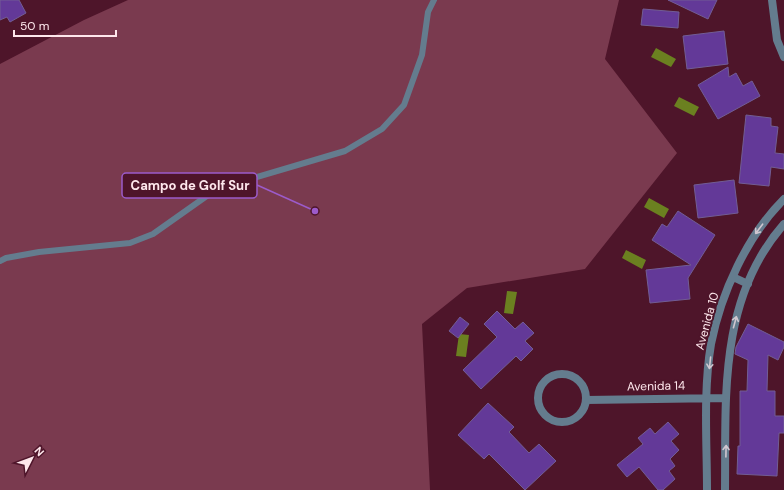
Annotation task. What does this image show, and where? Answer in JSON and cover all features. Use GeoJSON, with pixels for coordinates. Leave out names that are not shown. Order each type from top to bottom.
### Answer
{"type":"FeatureCollection","features":[{"type":"Feature","properties":{"kind":"street"},"geometry":{"type":"LineString","coordinates":[[772,0],[778,40],[784,58]]}},
{"type":"Feature","properties":{"kind":"street","name":"Avenida 10"},"geometry":{"type":"LineString","coordinates":[[707,490],[707,397],[712,344],[719,316],[734,277],[753,236],[772,211],[784,199]]}},
{"type":"Feature","properties":{"kind":"street"},"geometry":{"type":"LineString","coordinates":[[725,490],[725,398],[728,355],[734,325],[748,284],[757,264],[776,233],[784,224]]}},
{"type":"Feature","properties":{"kind":"street"},"geometry":{"type":"LineString","coordinates":[[734,277],[748,284]]}},
{"type":"Feature","properties":{"kind":"street"},"geometry":{"type":"LineString","coordinates":[[563,373],[576,378],[584,388],[586,400],[582,412],[573,421],[560,423],[548,419],[539,409],[537,396],[541,384],[551,376],[563,373]]}},
{"type":"Feature","properties":{"kind":"street","name":"Avenida 14"},"geometry":{"type":"LineString","coordinates":[[586,400],[707,397],[725,398]]}},
{"type":"Feature","properties":{"kind":"lane"},"geometry":{"type":"LineString","coordinates":[[0,261],[6,258],[39,252],[130,243],[154,234],[210,193],[238,182],[345,151],[382,129],[404,105],[422,55],[428,12],[434,0]]}},
{"type":"Feature","properties":{"kind":"shaded area"},"geometry":{"type":"Polygon","coordinates":[[[128,0],[619,0],[605,59],[677,153],[585,269],[467,288],[422,324],[430,490],[0,490],[0,64],[84,20],[128,0]]]}},
{"type":"Feature","properties":{"kind":"shaded area"},"geometry":{"type":"Polygon","coordinates":[[[656,48],[676,59],[671,67],[651,57],[656,48]]]}},
{"type":"Feature","properties":{"kind":"shaded area"},"geometry":{"type":"Polygon","coordinates":[[[679,97],[699,107],[694,116],[674,106],[679,97]]]}},
{"type":"Feature","properties":{"kind":"shaded area"},"geometry":{"type":"Polygon","coordinates":[[[649,198],[669,209],[664,218],[644,207],[649,198]]]}},
{"type":"Feature","properties":{"kind":"shaded area"},"geometry":{"type":"Polygon","coordinates":[[[626,250],[646,260],[642,269],[622,258],[626,250]]]}},
{"type":"Feature","properties":{"kind":"shaded area"},"geometry":{"type":"Polygon","coordinates":[[[507,291],[517,292],[513,314],[504,313],[507,291]]]}},
{"type":"Feature","properties":{"kind":"shaded area"},"geometry":{"type":"Polygon","coordinates":[[[459,334],[469,335],[466,357],[456,356],[459,334]]]}},
{"type":"Feature","properties":{"kind":"building"},"geometry":{"type":"Polygon","coordinates":[[[0,0],[19,0],[26,13],[10,22],[7,17],[0,20],[0,0]]]}},
{"type":"Feature","properties":{"kind":"building"},"geometry":{"type":"Polygon","coordinates":[[[668,0],[717,0],[708,19],[668,0]]]}},
{"type":"Feature","properties":{"kind":"building"},"geometry":{"type":"Polygon","coordinates":[[[643,9],[679,12],[678,28],[641,25],[643,9]]]}},
{"type":"Feature","properties":{"kind":"building"},"geometry":{"type":"Polygon","coordinates":[[[724,31],[728,64],[687,69],[683,36],[724,31]]]}},
{"type":"Feature","properties":{"kind":"building"},"geometry":{"type":"Polygon","coordinates":[[[728,67],[729,77],[736,73],[743,86],[752,81],[760,96],[718,119],[698,85],[728,67]]]}},
{"type":"Feature","properties":{"kind":"building"},"geometry":{"type":"Polygon","coordinates":[[[746,115],[771,118],[771,126],[778,127],[775,153],[784,154],[784,169],[771,167],[769,186],[739,183],[746,115]]]}},
{"type":"Feature","properties":{"kind":"building"},"geometry":{"type":"Polygon","coordinates":[[[734,180],[738,213],[698,218],[694,185],[734,180]]]}},
{"type":"Feature","properties":{"kind":"building"},"geometry":{"type":"Polygon","coordinates":[[[678,211],[715,235],[688,278],[690,299],[650,303],[646,270],[691,265],[652,240],[662,224],[667,227],[678,211]]]}},
{"type":"Feature","properties":{"kind":"building"},"geometry":{"type":"Polygon","coordinates":[[[497,311],[515,329],[523,322],[534,333],[525,341],[533,349],[521,361],[516,356],[481,389],[463,370],[497,337],[484,324],[497,311]]]}},
{"type":"Feature","properties":{"kind":"building"},"geometry":{"type":"Polygon","coordinates":[[[460,317],[469,324],[458,338],[449,331],[460,317]]]}},
{"type":"Feature","properties":{"kind":"building"},"geometry":{"type":"Polygon","coordinates":[[[748,324],[784,342],[784,347],[778,360],[768,355],[767,391],[775,391],[775,416],[784,416],[784,433],[779,433],[777,476],[737,474],[738,446],[740,446],[740,391],[747,391],[748,360],[735,354],[736,347],[748,324]]]}},
{"type":"Feature","properties":{"kind":"building"},"geometry":{"type":"Polygon","coordinates":[[[488,403],[514,427],[509,432],[529,453],[539,444],[556,461],[525,490],[489,454],[484,459],[458,435],[488,403]]]}},
{"type":"Feature","properties":{"kind":"building"},"geometry":{"type":"Polygon","coordinates":[[[668,422],[679,434],[671,441],[679,450],[670,459],[675,466],[669,471],[675,479],[663,490],[658,490],[639,467],[627,477],[617,465],[643,444],[638,438],[650,428],[655,434],[668,422]]]}},
{"type":"Feature","properties":{"kind":"place","name":"Campo de Golf Sur"},"geometry":{"type":"Point","coordinates":[315,211]}}]}
